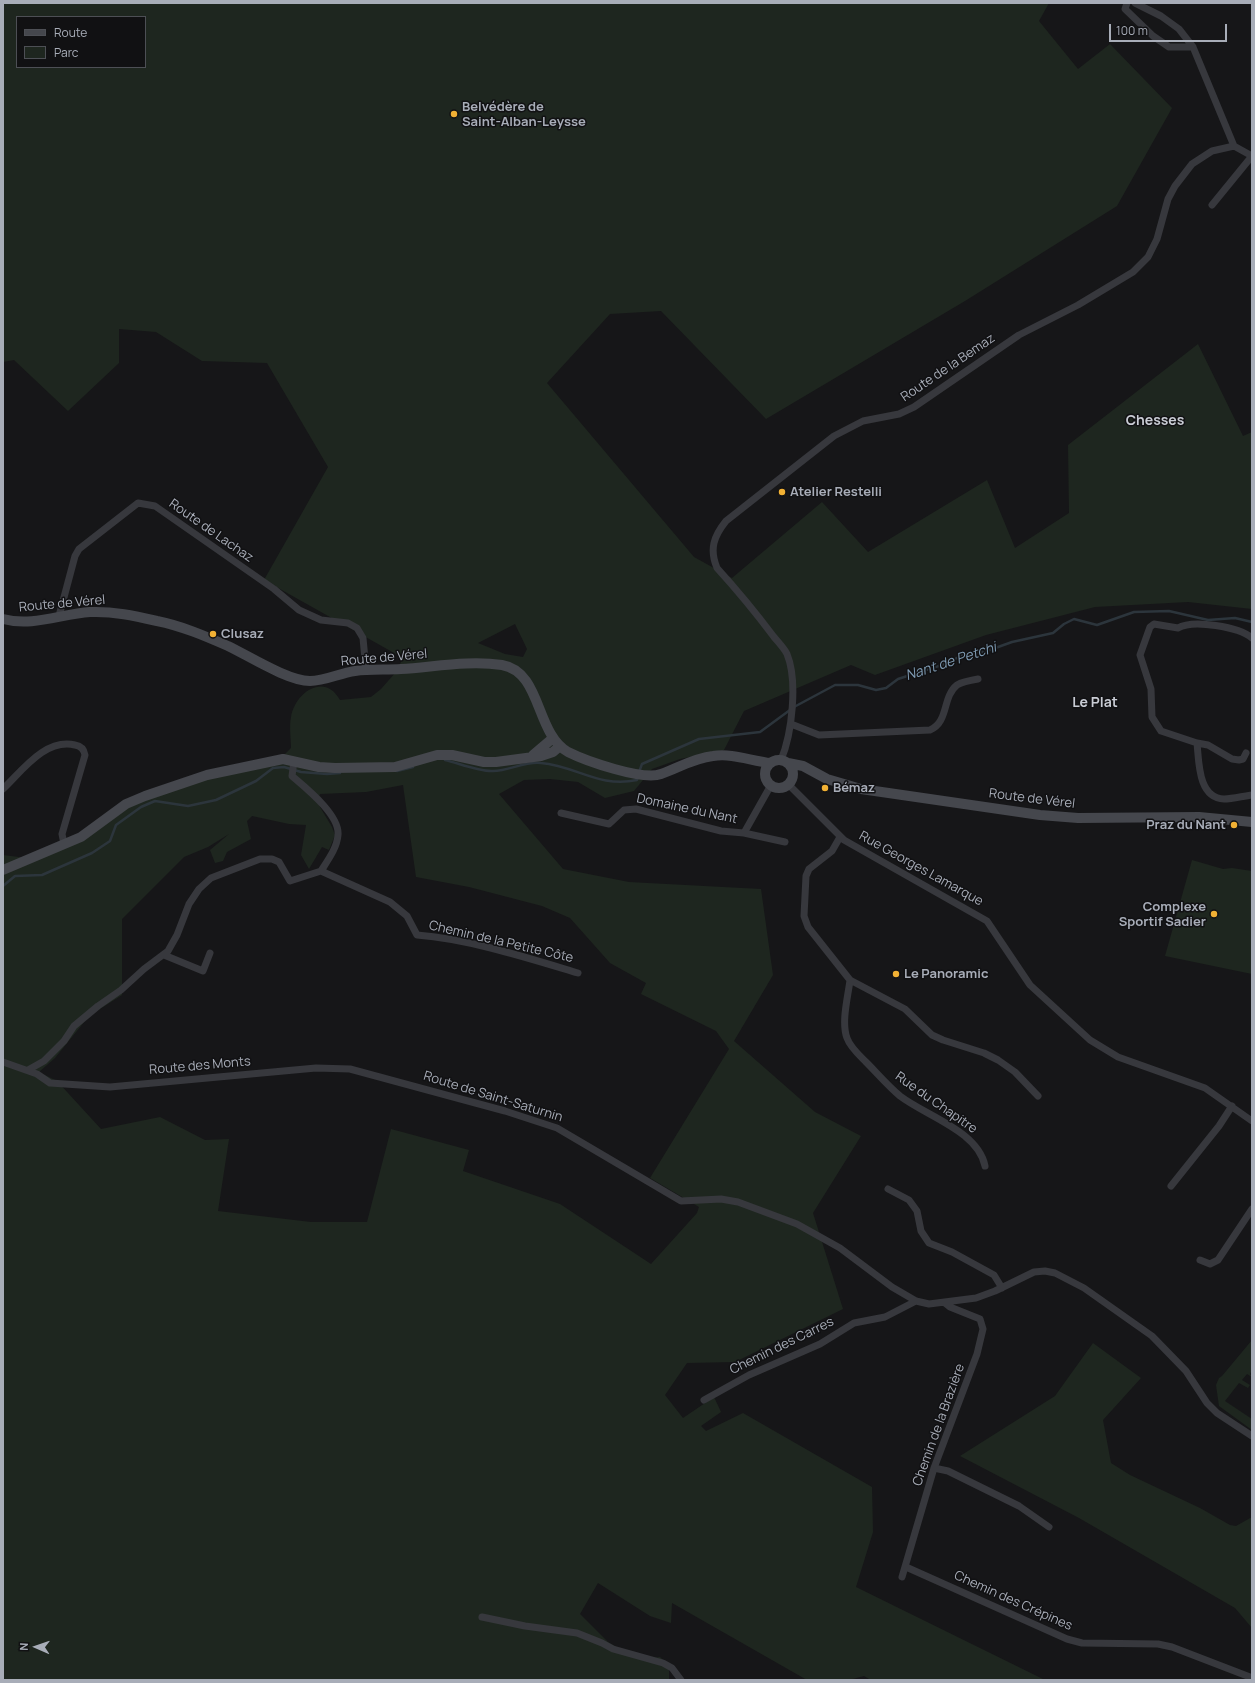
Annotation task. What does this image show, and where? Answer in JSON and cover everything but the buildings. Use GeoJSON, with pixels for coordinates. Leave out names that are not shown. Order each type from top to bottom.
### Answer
{"type":"FeatureCollection","features":[{"type":"Feature","properties":{"kind":"street"},"geometry":{"type":"LineString","coordinates":[[1127,3],[1125,9],[1153,36],[1169,47],[1193,47]]}},
{"type":"Feature","properties":{"kind":"street"},"geometry":{"type":"LineString","coordinates":[[1135,3],[1161,16],[1179,29],[1193,47],[1234,146],[1252,156],[1212,205]]}},
{"type":"Feature","properties":{"kind":"street","name":"Route de la Bemaz"},"geometry":{"type":"LineString","coordinates":[[784,762],[789,739],[792,713],[792,680],[786,654],[763,622],[718,568],[713,559],[714,539],[719,529],[726,521],[834,436],[863,421],[899,414],[914,407],[1019,334],[1078,305],[1133,272],[1148,257],[1157,240],[1168,199],[1175,186],[1192,164],[1212,151],[1234,146]]}},
{"type":"Feature","properties":{"kind":"street","name":"Route de Lachaz"},"geometry":{"type":"LineString","coordinates":[[59,616],[75,556],[79,549],[138,503],[155,506],[274,589],[300,610],[321,620],[348,623],[357,628],[363,638],[366,670]]}},
{"type":"Feature","properties":{"kind":"street","name":"Route de Vérel"},"geometry":{"type":"LineString","coordinates":[[3,619],[15,622],[37,621],[59,616],[92,612],[113,612],[157,621],[186,628],[287,675],[306,681],[314,681],[366,670],[461,664],[488,664],[511,667],[522,676],[531,688],[556,742]]}},
{"type":"Feature","properties":{"kind":"street"},"geometry":{"type":"LineString","coordinates":[[1246,753],[1243,759],[1232,759],[1208,745],[1196,743],[1161,731],[1152,717],[1151,689],[1140,655],[1150,627],[1154,624],[1178,628],[1185,624],[1205,626],[1215,624],[1246,633],[1252,638]]}},
{"type":"Feature","properties":{"kind":"street"},"geometry":{"type":"LineString","coordinates":[[791,724],[819,734],[930,730],[937,727],[941,721],[952,691],[958,685],[978,678]]}},
{"type":"Feature","properties":{"kind":"street"},"geometry":{"type":"LineString","coordinates":[[3,870],[80,837],[110,814],[145,796],[207,775],[283,759],[293,764],[319,767],[377,768],[406,765],[437,755],[452,755],[484,762],[531,756],[556,742],[570,753],[586,759],[627,772],[650,777],[707,757],[737,756],[771,763],[784,762],[792,770],[790,781]]}},
{"type":"Feature","properties":{"kind":"street"},"geometry":{"type":"LineString","coordinates":[[1196,743],[1200,775],[1204,786],[1215,796],[1224,799],[1252,795]]}},
{"type":"Feature","properties":{"kind":"street"},"geometry":{"type":"LineString","coordinates":[[3,789],[47,749],[71,744],[81,747],[84,750],[85,755],[62,834],[64,844]]}},
{"type":"Feature","properties":{"kind":"street"},"geometry":{"type":"LineString","coordinates":[[726,756],[752,766],[765,775],[771,785],[780,787],[800,772],[812,772]]}},
{"type":"Feature","properties":{"kind":"street","name":"Route de Vérel"},"geometry":{"type":"LineString","coordinates":[[784,762],[803,766],[826,779],[861,789],[1040,815],[1078,818],[1199,817],[1252,822]]}},
{"type":"Feature","properties":{"kind":"street"},"geometry":{"type":"LineString","coordinates":[[765,775],[766,768],[771,763]]}},
{"type":"Feature","properties":{"kind":"street"},"geometry":{"type":"LineString","coordinates":[[28,1070],[44,1062],[64,1041],[74,1026],[164,955],[177,935],[189,904],[199,889],[211,878],[260,859],[272,859],[279,862],[290,881],[322,871],[334,850],[339,834],[335,820],[311,792],[292,776],[293,764]]}},
{"type":"Feature","properties":{"kind":"street","name":"Rue Georges Lamarque"},"geometry":{"type":"LineString","coordinates":[[790,781],[840,837],[986,921],[1030,985],[1104,1050],[1118,1057],[1205,1088],[1252,1121]]}},
{"type":"Feature","properties":{"kind":"street","name":"Domaine du Nant"},"geometry":{"type":"LineString","coordinates":[[744,833],[771,785]]}},
{"type":"Feature","properties":{"kind":"street","name":"Domaine du Nant"},"geometry":{"type":"LineString","coordinates":[[561,813],[609,824],[619,813],[630,809],[721,831],[744,833],[784,842]]}},
{"type":"Feature","properties":{"kind":"street"},"geometry":{"type":"LineString","coordinates":[[840,837],[832,851],[809,869],[806,876],[804,916],[808,927],[850,980],[905,1008],[932,1035],[984,1053],[998,1060],[1015,1072],[1038,1096]]}},
{"type":"Feature","properties":{"kind":"street","name":"Chemin de la Petite Côte"},"geometry":{"type":"LineString","coordinates":[[322,871],[390,902],[407,916],[417,935],[488,949],[578,973]]}},
{"type":"Feature","properties":{"kind":"street"},"geometry":{"type":"LineString","coordinates":[[164,955],[203,971],[210,953]]}},
{"type":"Feature","properties":{"kind":"street","name":"Rue du Chapitre"},"geometry":{"type":"LineString","coordinates":[[850,980],[845,1030],[850,1044],[900,1096],[970,1140],[983,1156],[985,1166]]}},
{"type":"Feature","properties":{"kind":"street","name":"Route des Monts"},"geometry":{"type":"LineString","coordinates":[[3,1062],[28,1070],[50,1083],[110,1087],[316,1068],[350,1069],[403,1083]]}},
{"type":"Feature","properties":{"kind":"street","name":"Route de Saint-Saturnin"},"geometry":{"type":"LineString","coordinates":[[403,1083],[505,1111],[557,1128],[681,1201],[721,1199],[738,1202],[797,1224],[840,1248],[892,1287],[916,1301],[929,1304],[976,1298],[1002,1288],[1034,1272],[1045,1271],[1069,1279],[1152,1336],[1186,1371],[1207,1403],[1218,1413],[1252,1436]]}},
{"type":"Feature","properties":{"kind":"street"},"geometry":{"type":"LineString","coordinates":[[1171,1186],[1195,1157],[1232,1106]]}},
{"type":"Feature","properties":{"kind":"street"},"geometry":{"type":"LineString","coordinates":[[888,1189],[909,1200],[917,1211],[921,1231],[929,1243],[952,1252],[994,1275],[1002,1288]]}},
{"type":"Feature","properties":{"kind":"street"},"geometry":{"type":"LineString","coordinates":[[1200,1260],[1214,1264],[1252,1209]]}},
{"type":"Feature","properties":{"kind":"street","name":"Chemin des Carres"},"geometry":{"type":"LineString","coordinates":[[704,1400],[749,1375],[820,1344],[854,1323],[885,1316],[916,1301]]}},
{"type":"Feature","properties":{"kind":"street","name":"Chemin de la Brazière"},"geometry":{"type":"LineString","coordinates":[[902,1577],[934,1468],[977,1354],[983,1328],[980,1319],[950,1307],[945,1303]]}},
{"type":"Feature","properties":{"kind":"street"},"geometry":{"type":"LineString","coordinates":[[934,1468],[948,1471],[1019,1506],[1049,1528]]}},
{"type":"Feature","properties":{"kind":"street","name":"Chemin des Crépines"},"geometry":{"type":"LineString","coordinates":[[906,1567],[1067,1639],[1082,1643],[1158,1644],[1172,1647],[1250,1677]]}},
{"type":"Feature","properties":{"kind":"street"},"geometry":{"type":"LineString","coordinates":[[482,1617],[525,1626],[577,1633],[602,1642],[613,1649],[663,1663],[672,1668],[681,1680]]}},
{"type":"Feature","properties":{"kind":"green space"},"geometry":{"type":"Polygon","coordinates":[[[3,3],[1049,3],[1039,21],[1078,69],[1110,44],[1172,108],[1117,206],[965,301],[766,419],[661,311],[610,314],[547,383],[694,557],[732,578],[822,502],[868,552],[987,480],[1015,548],[1069,513],[1068,445],[1198,344],[1243,436],[1252,432],[1252,609],[1188,602],[1095,607],[986,635],[875,675],[851,665],[744,711],[724,750],[680,759],[652,769],[634,791],[605,798],[578,782],[550,779],[524,780],[499,794],[563,869],[629,882],[761,889],[773,975],[734,1041],[815,1112],[861,1136],[813,1213],[843,1309],[735,1362],[687,1363],[665,1395],[683,1418],[714,1397],[721,1412],[701,1426],[706,1431],[743,1413],[872,1487],[873,1532],[856,1587],[1045,1680],[871,1680],[864,1676],[849,1680],[807,1680],[672,1603],[671,1623],[650,1616],[598,1583],[580,1614],[608,1642],[638,1659],[660,1657],[669,1665],[669,1680],[3,1680],[3,855],[35,859],[135,803],[200,781],[276,763],[291,748],[291,717],[298,700],[304,693],[319,686],[327,687],[334,692],[340,700],[371,697],[381,689],[396,672],[403,658],[264,580],[328,467],[267,363],[202,361],[156,332],[119,329],[119,363],[68,411],[14,360],[3,362],[3,3]],[[515,624],[478,643],[505,654],[523,657],[527,649],[515,624]],[[403,785],[366,792],[320,794],[317,802],[335,835],[329,850],[322,847],[309,869],[301,855],[306,825],[289,824],[252,816],[247,821],[251,839],[227,852],[223,861],[215,863],[210,850],[229,834],[208,847],[184,857],[122,919],[122,995],[89,1016],[55,1058],[39,1072],[57,1081],[101,1129],[160,1117],[205,1140],[229,1139],[218,1211],[311,1222],[367,1222],[391,1129],[469,1150],[463,1171],[560,1204],[651,1264],[697,1213],[699,1207],[650,1178],[729,1049],[716,1031],[641,994],[646,983],[610,963],[570,918],[542,906],[469,887],[416,877],[403,785]]]}},
{"type":"Feature","properties":{"kind":"green space","name":"Complexe Sportif Sadier"},"geometry":{"type":"Polygon","coordinates":[[[1192,860],[1223,869],[1232,868],[1252,871],[1252,974],[1165,956],[1192,860]]]}},
{"type":"Feature","properties":{"kind":"green space"},"geometry":{"type":"Polygon","coordinates":[[[1252,1340],[1252,1370],[1250,1374],[1252,1377],[1247,1374],[1242,1380],[1250,1385],[1248,1388],[1239,1383],[1225,1401],[1252,1419],[1252,1430],[1219,1406],[1216,1385],[1219,1378],[1252,1340]]]}},
{"type":"Feature","properties":{"kind":"green space"},"geometry":{"type":"Polygon","coordinates":[[[1093,1343],[1141,1378],[1103,1420],[1111,1463],[1130,1475],[1200,1508],[1230,1525],[1236,1526],[1252,1517],[1252,1628],[1235,1608],[1079,1518],[960,1456],[1055,1396],[1093,1343]]]}},
{"type":"Feature","properties":{"kind":"waterway","name":"Nant de Petchi"},"geometry":{"type":"LineString","coordinates":[[794,707],[835,685],[858,685],[876,690],[886,688],[898,679],[948,663],[962,655],[987,651],[1012,642],[1053,633],[1064,624],[1074,619],[1097,625],[1134,612],[1169,611],[1208,620],[1235,618],[1252,622]]}},
{"type":"Feature","properties":{"kind":"waterway","name":"Nant de Petchi"},"geometry":{"type":"LineString","coordinates":[[639,772],[642,764],[699,739],[760,732],[790,710]]}},
{"type":"Feature","properties":{"kind":"waterway","name":"Nant de Petchi"},"geometry":{"type":"LineString","coordinates":[[445,760],[488,771],[499,771],[529,763],[541,763],[566,768],[588,776],[611,781],[623,782],[637,780],[638,776]]}},
{"type":"Feature","properties":{"kind":"waterway","name":"Nant de Petchi"},"geometry":{"type":"LineString","coordinates":[[3,886],[15,876],[42,875],[92,853],[110,841],[116,825],[141,807],[155,801],[188,806],[216,800],[256,781],[273,768],[284,767],[301,772],[327,774],[340,773]]}},
{"type":"Feature","properties":{"kind":"waterway","name":"Nant de Petchi"},"geometry":{"type":"LineString","coordinates":[[397,771],[413,767]]}},
{"type":"Feature","properties":{"kind":"place","name":"Belvédère de Saint-Alban-Leysse"},"geometry":{"type":"Point","coordinates":[454,114]}},
{"type":"Feature","properties":{"kind":"place","name":"Atelier Restelli"},"geometry":{"type":"Point","coordinates":[782,492]}},
{"type":"Feature","properties":{"kind":"place","name":"Clusaz"},"geometry":{"type":"Point","coordinates":[213,634]}},
{"type":"Feature","properties":{"kind":"place","name":"Bémaz"},"geometry":{"type":"Point","coordinates":[825,788]}},
{"type":"Feature","properties":{"kind":"place","name":"Praz du Nant"},"geometry":{"type":"Point","coordinates":[1234,825]}},
{"type":"Feature","properties":{"kind":"place","name":"Complexe Sportif Sadier"},"geometry":{"type":"Point","coordinates":[1214,914]}},
{"type":"Feature","properties":{"kind":"place","name":"Le Panoramic"},"geometry":{"type":"Point","coordinates":[896,974]}},
{"type":"Feature","properties":{"kind":"district","name":"Chesses"},"geometry":{"type":"Point","coordinates":[1155,421]}},
{"type":"Feature","properties":{"kind":"district","name":"Le Plat"},"geometry":{"type":"Point","coordinates":[1095,703]}}]}
